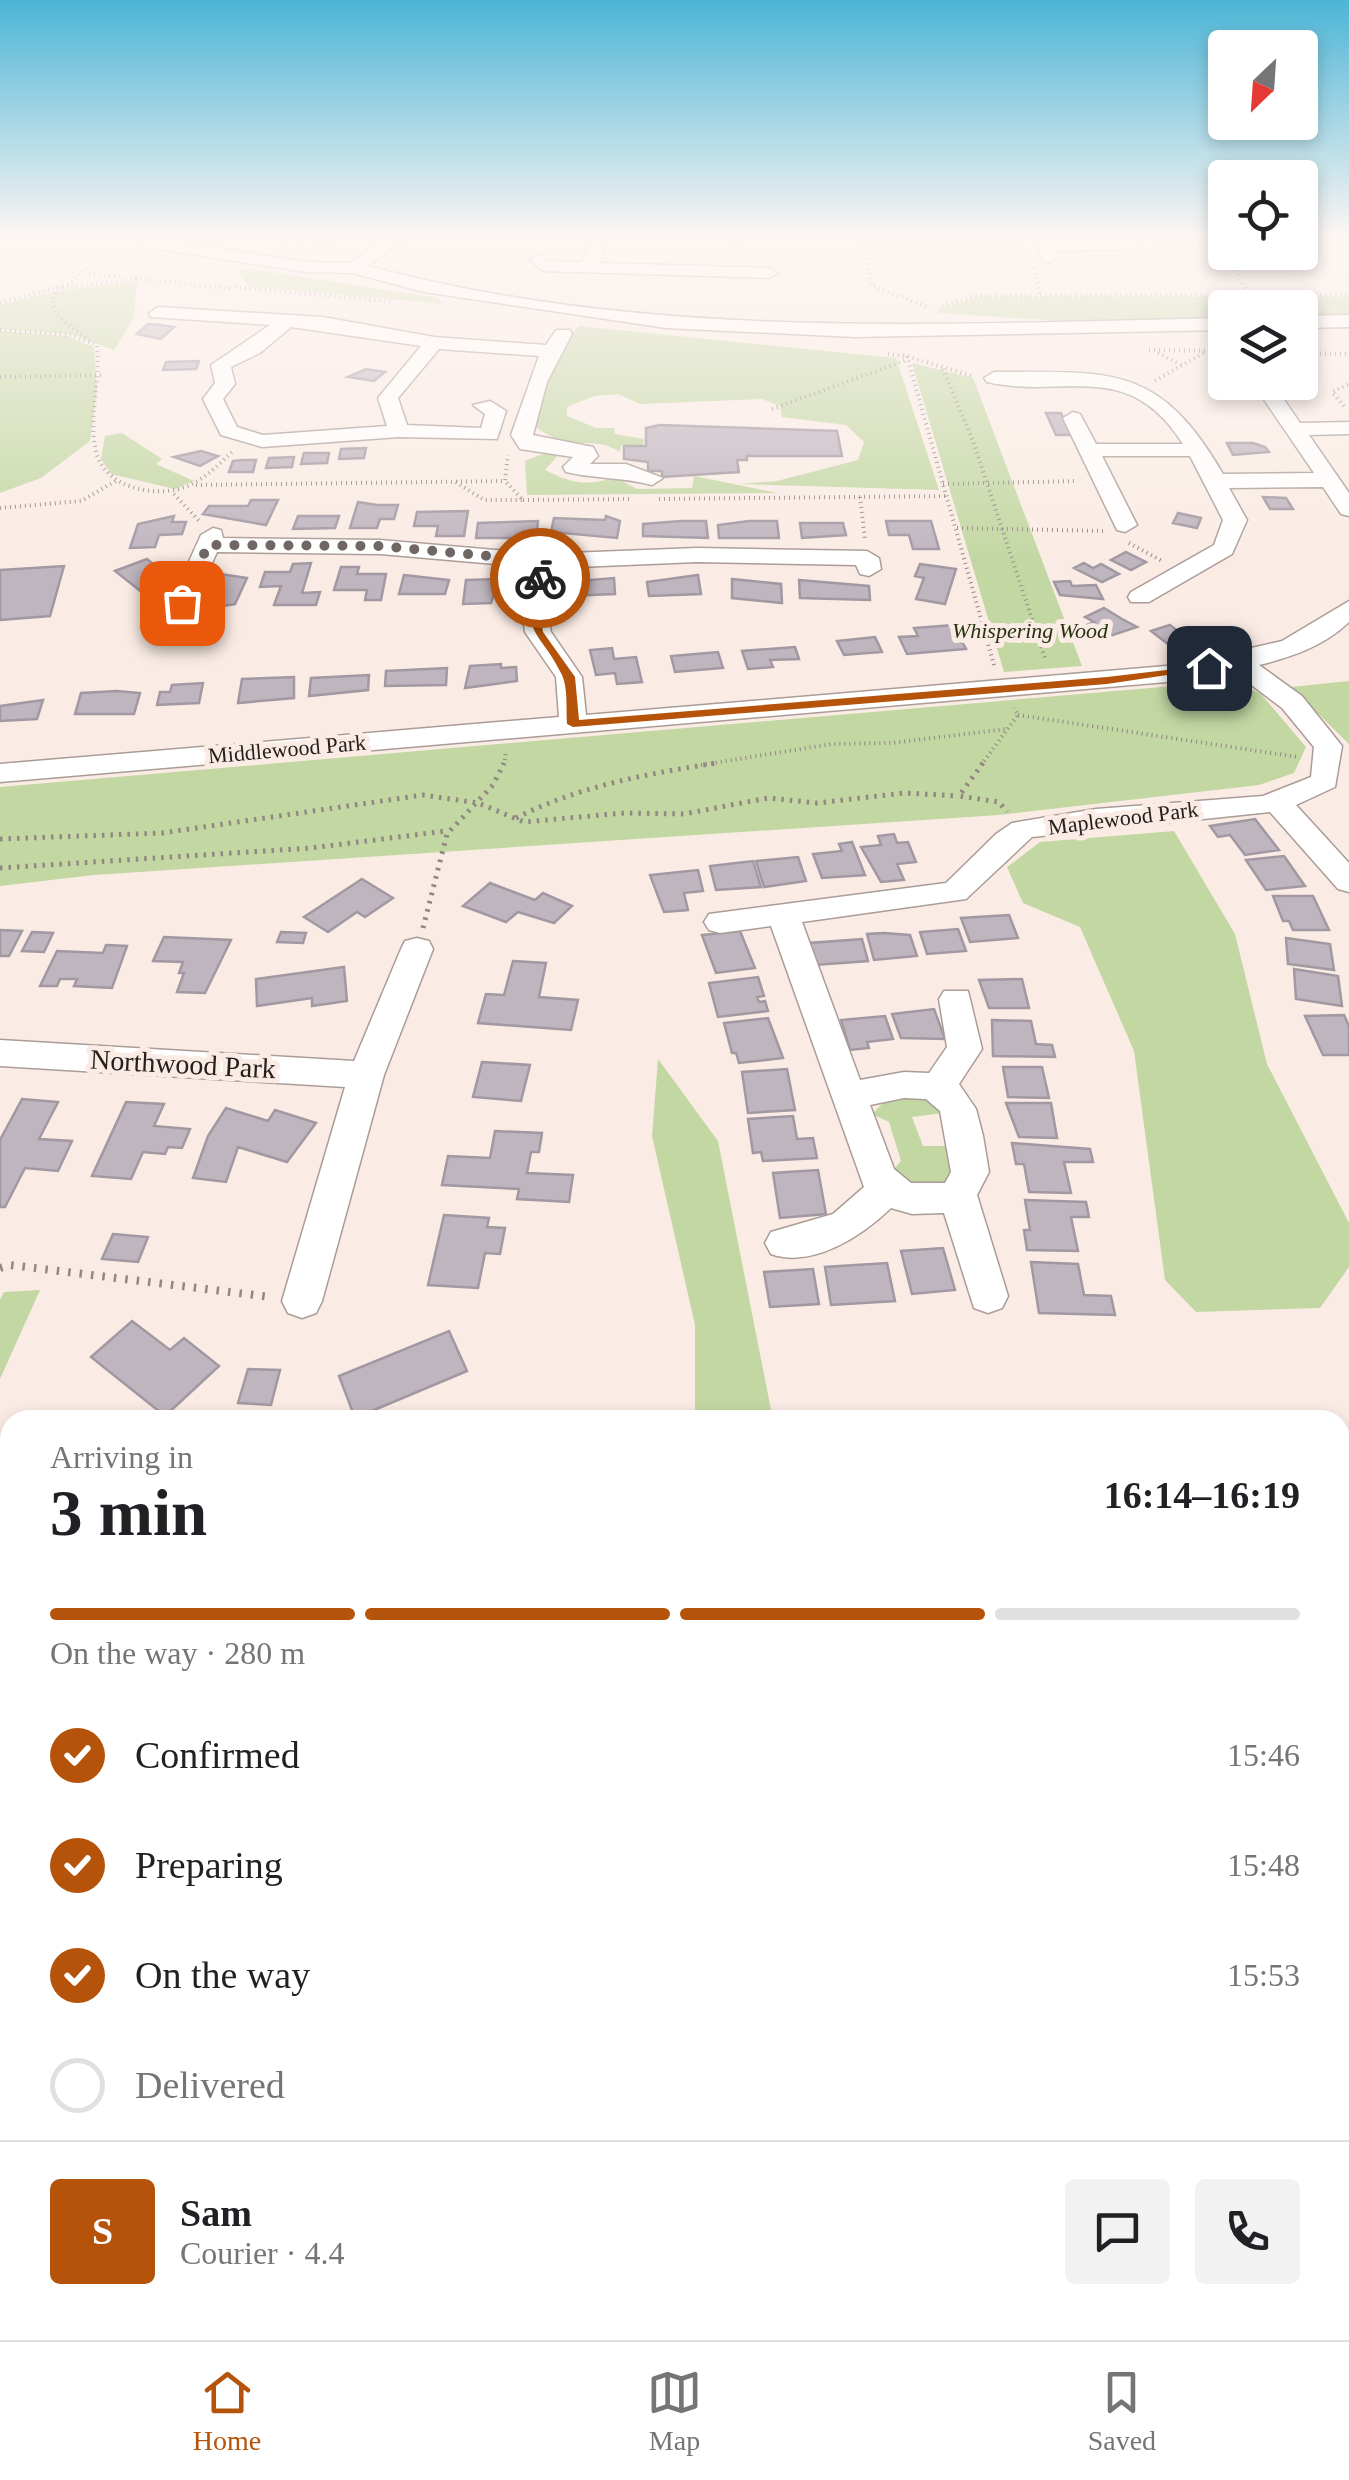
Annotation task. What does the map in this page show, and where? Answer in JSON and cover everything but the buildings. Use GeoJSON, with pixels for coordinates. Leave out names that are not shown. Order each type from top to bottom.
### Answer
{"type":"FeatureCollection","features":[{"type":"Feature","properties":{"kind":"street"},"geometry":{"type":"LineString","coordinates":[[260,343],[221,365],[225,384],[213,400],[228,431],[262,441],[399,431],[490,435],[496,411],[483,405]]}},
{"type":"Feature","properties":{"kind":"street"},"geometry":{"type":"LineString","coordinates":[[399,431],[388,398],[434,343]]}},
{"type":"Feature","properties":{"kind":"street"},"geometry":{"type":"LineString","coordinates":[[437,343],[550,351]]}},
{"type":"Feature","properties":{"kind":"street"},"geometry":{"type":"LineString","coordinates":[[556,343],[525,421],[519,448],[585,452],[586,456],[574,467],[585,472],[626,471],[652,478]]}},
{"type":"Feature","properties":{"kind":"street"},"geometry":{"type":"LineString","coordinates":[[994,378],[1086,377],[1141,389],[1177,414],[1235,520],[1232,536],[1224,549],[1140,597]]}},
{"type":"Feature","properties":{"kind":"street"},"geometry":{"type":"LineString","coordinates":[[1274,400],[1349,509]]}},
{"type":"Feature","properties":{"kind":"street"},"geometry":{"type":"LineString","coordinates":[[1073,418],[1104,481],[1118,532]]}},
{"type":"Feature","properties":{"kind":"street"},"geometry":{"type":"LineString","coordinates":[[1294,429],[1349,428]]}},
{"type":"Feature","properties":{"kind":"street"},"geometry":{"type":"LineString","coordinates":[[1090,450],[1198,450]]}},
{"type":"Feature","properties":{"kind":"street"},"geometry":{"type":"LineString","coordinates":[[1216,481],[1330,480]]}},
{"type":"Feature","properties":{"kind":"street"},"geometry":{"type":"LineString","coordinates":[[189,613],[182,603],[208,546],[380,546],[543,561],[697,555],[867,557]]}},
{"type":"Feature","properties":{"kind":"street"},"geometry":{"type":"LineString","coordinates":[[543,561],[534,608],[538,632],[570,677],[573,724]]}},
{"type":"Feature","properties":{"kind":"street","name":"Middlewood Park"},"geometry":{"type":"LineString","coordinates":[[0,773],[573,724],[999,682],[1178,673],[1295,646],[1336,624],[1349,609]]}},
{"type":"Feature","properties":{"kind":"street"},"geometry":{"type":"LineString","coordinates":[[1239,662],[1292,702],[1328,746],[1335,777]]}},
{"type":"Feature","properties":{"kind":"street","name":"Maplewood Park"},"geometry":{"type":"LineString","coordinates":[[720,922],[954,892],[976,878],[1021,831],[1147,812],[1280,804],[1308,794],[1335,777]]}},
{"type":"Feature","properties":{"kind":"street"},"geometry":{"type":"LineString","coordinates":[[1280,804],[1349,882]]}},
{"type":"Feature","properties":{"kind":"street"},"geometry":{"type":"LineString","coordinates":[[783,915],[886,1190],[902,1198],[940,1200],[958,1195]]}},
{"type":"Feature","properties":{"kind":"street"},"geometry":{"type":"LineString","coordinates":[[302,1301],[366,1075],[417,949]]}},
{"type":"Feature","properties":{"kind":"street"},"geometry":{"type":"LineString","coordinates":[[938,1088],[965,1049],[956,1000]]}},
{"type":"Feature","properties":{"kind":"street","name":"Northwood Park"},"geometry":{"type":"LineString","coordinates":[[0,1053],[366,1075]]}},
{"type":"Feature","properties":{"kind":"street"},"geometry":{"type":"LineString","coordinates":[[849,1096],[908,1084],[938,1088],[955,1103],[970,1172],[958,1195],[988,1296]]}},
{"type":"Feature","properties":{"kind":"street"},"geometry":{"type":"LineString","coordinates":[[784,1243],[844,1227],[886,1190]]}},
{"type":"Feature","properties":{"kind":"path"},"geometry":{"type":"LineString","coordinates":[[90,343],[97,346]]}},
{"type":"Feature","properties":{"kind":"path"},"geometry":{"type":"LineString","coordinates":[[93,343],[102,375],[94,433],[97,461],[106,476],[174,494],[196,485],[208,474]]}},
{"type":"Feature","properties":{"kind":"path"},"geometry":{"type":"LineString","coordinates":[[877,343],[906,359],[994,378]]}},
{"type":"Feature","properties":{"kind":"path"},"geometry":{"type":"LineString","coordinates":[[1152,350],[1182,365]]}},
{"type":"Feature","properties":{"kind":"path"},"geometry":{"type":"LineString","coordinates":[[1141,389],[1206,351]]}},
{"type":"Feature","properties":{"kind":"path"},"geometry":{"type":"LineString","coordinates":[[772,409],[918,352]]}},
{"type":"Feature","properties":{"kind":"path"},"geometry":{"type":"LineString","coordinates":[[1318,353],[1349,354]]}},
{"type":"Feature","properties":{"kind":"path"},"geometry":{"type":"LineString","coordinates":[[906,359],[999,682],[1018,715],[1335,777]]}},
{"type":"Feature","properties":{"kind":"path"},"geometry":{"type":"LineString","coordinates":[[943,369],[964,414],[1022,604],[1050,673],[999,682]]}},
{"type":"Feature","properties":{"kind":"path"},"geometry":{"type":"LineString","coordinates":[[0,377],[102,375]]}},
{"type":"Feature","properties":{"kind":"path"},"geometry":{"type":"LineString","coordinates":[[1349,384],[1332,392],[1349,410]]}},
{"type":"Feature","properties":{"kind":"path"},"geometry":{"type":"LineString","coordinates":[[504,481],[519,448]]}},
{"type":"Feature","properties":{"kind":"path"},"geometry":{"type":"LineString","coordinates":[[454,480],[484,500],[946,496]]}},
{"type":"Feature","properties":{"kind":"path"},"geometry":{"type":"LineString","coordinates":[[0,508],[81,501],[118,481]]}},
{"type":"Feature","properties":{"kind":"path"},"geometry":{"type":"LineString","coordinates":[[196,485],[504,481],[523,500]]}},
{"type":"Feature","properties":{"kind":"path"},"geometry":{"type":"LineString","coordinates":[[942,484],[1104,481]]}},
{"type":"Feature","properties":{"kind":"path"},"geometry":{"type":"LineString","coordinates":[[174,494],[208,546]]}},
{"type":"Feature","properties":{"kind":"path"},"geometry":{"type":"LineString","coordinates":[[860,497],[867,557]]}},
{"type":"Feature","properties":{"kind":"path"},"geometry":{"type":"LineString","coordinates":[[956,528],[1118,532],[1185,573]]}},
{"type":"Feature","properties":{"kind":"path"},"geometry":{"type":"LineString","coordinates":[[959,796],[1018,715]]}},
{"type":"Feature","properties":{"kind":"path"},"geometry":{"type":"LineString","coordinates":[[0,868],[311,848],[446,831],[478,803],[506,762],[506,739],[517,738],[515,728]]}},
{"type":"Feature","properties":{"kind":"path"},"geometry":{"type":"LineString","coordinates":[[514,818],[549,801],[630,777],[832,744],[890,743],[1009,729]]}},
{"type":"Feature","properties":{"kind":"path"},"geometry":{"type":"LineString","coordinates":[[0,839],[162,833],[423,795],[478,803],[524,822],[626,813],[684,814],[768,798],[817,803],[904,793],[959,796],[999,802],[1021,831]]}},
{"type":"Feature","properties":{"kind":"path"},"geometry":{"type":"LineString","coordinates":[[417,949],[446,831]]}},
{"type":"Feature","properties":{"kind":"path"},"geometry":{"type":"LineString","coordinates":[[0,1268],[10,1265],[302,1301]]}},
{"type":"Feature","properties":{"kind":"green space"},"geometry":{"type":"Polygon","coordinates":[[[0,343],[85,343],[94,347],[97,390],[90,441],[41,478],[0,493],[0,343]]]}},
{"type":"Feature","properties":{"kind":"green space"},"geometry":{"type":"Polygon","coordinates":[[[96,343],[118,343],[114,350],[96,343]]]}},
{"type":"Feature","properties":{"kind":"green space"},"geometry":{"type":"Polygon","coordinates":[[[565,343],[749,343],[896,358],[939,490],[740,484],[777,481],[858,460],[864,442],[846,425],[782,417],[780,406],[762,399],[640,404],[618,394],[594,396],[567,407],[567,416],[596,428],[614,428],[615,434],[644,439],[643,445],[621,445],[620,452],[600,444],[572,443],[549,436],[536,427],[555,355],[565,343]]]}},
{"type":"Feature","properties":{"kind":"green space","name":"Whispering Wood"},"geometry":{"type":"Polygon","coordinates":[[[912,363],[973,378],[1082,666],[1004,672],[912,363]]]}},
{"type":"Feature","properties":{"kind":"green space"},"geometry":{"type":"Polygon","coordinates":[[[122,433],[162,459],[156,464],[194,481],[175,489],[111,474],[101,459],[105,436],[122,433]]]}},
{"type":"Feature","properties":{"kind":"green space"},"geometry":{"type":"Polygon","coordinates":[[[547,452],[560,453],[545,470],[579,482],[615,477],[637,489],[692,488],[694,476],[778,493],[527,495],[525,461],[547,452]]]}},
{"type":"Feature","properties":{"kind":"green space"},"geometry":{"type":"Polygon","coordinates":[[[1232,681],[1261,694],[1306,747],[1294,773],[1259,785],[999,815],[94,875],[0,886],[0,787],[1232,681]]]}},
{"type":"Feature","properties":{"kind":"green space"},"geometry":{"type":"Polygon","coordinates":[[[1349,681],[1349,744],[1291,687],[1349,681]]]}},
{"type":"Feature","properties":{"kind":"green space"},"geometry":{"type":"Polygon","coordinates":[[[1174,831],[1235,934],[1267,1064],[1349,1223],[1349,1267],[1320,1308],[1196,1312],[1165,1280],[1134,1051],[1080,927],[1023,903],[1007,867],[1040,842],[1174,831]]]}},
{"type":"Feature","properties":{"kind":"green space"},"geometry":{"type":"Polygon","coordinates":[[[658,1059],[718,1141],[771,1410],[695,1410],[695,1325],[652,1136],[658,1059]]]}},
{"type":"Feature","properties":{"kind":"green space"},"geometry":{"type":"Polygon","coordinates":[[[928,1097],[943,1113],[912,1117],[923,1146],[954,1146],[954,1177],[922,1185],[891,1172],[901,1161],[889,1122],[872,1114],[886,1100],[928,1097]]]}},
{"type":"Feature","properties":{"kind":"green space"},"geometry":{"type":"Polygon","coordinates":[[[40,1290],[0,1379],[0,1300],[4,1292],[40,1290]]]}},
{"type":"Feature","properties":{"kind":"way so far"},"geometry":{"type":"LineString","coordinates":[[182,603],[208,545],[380,546],[543,561],[540,578]]}},
{"type":"Feature","properties":{"kind":"route"},"geometry":{"type":"LineString","coordinates":[[540,578],[534,608],[538,632],[570,677],[573,724],[1107,681],[1209,668]]}}]}
